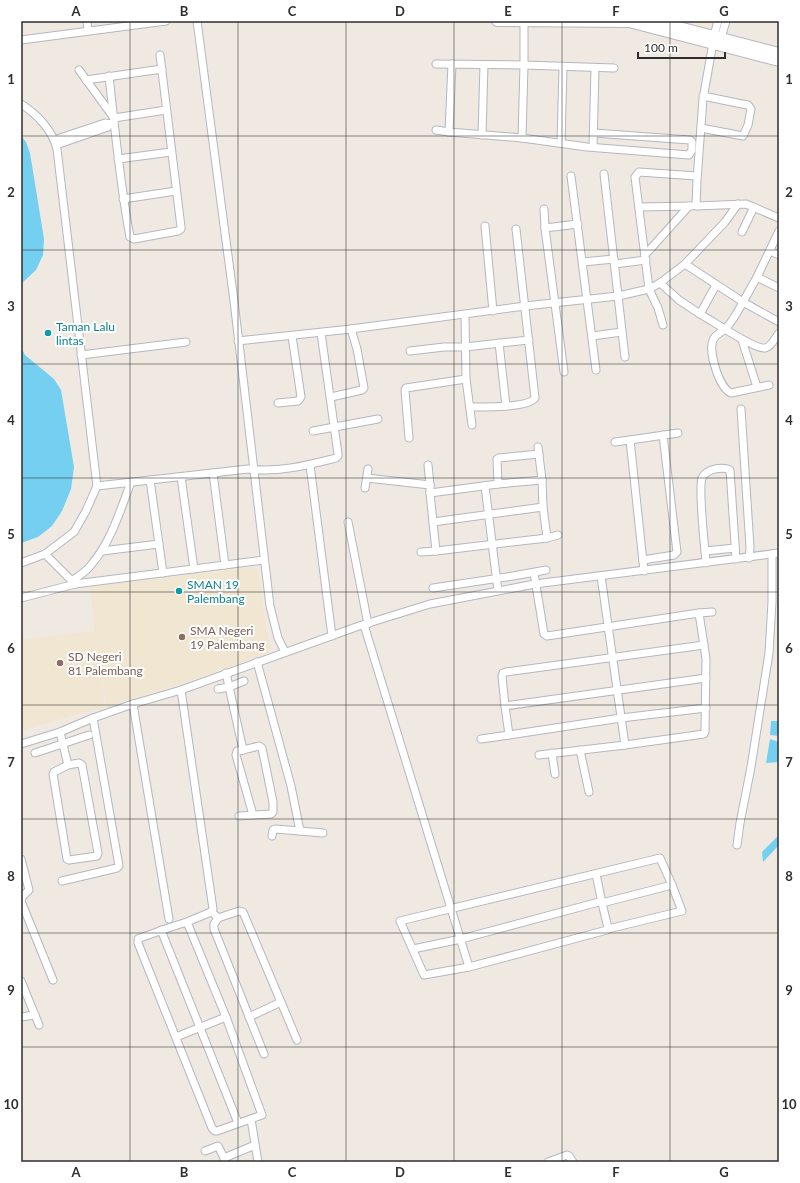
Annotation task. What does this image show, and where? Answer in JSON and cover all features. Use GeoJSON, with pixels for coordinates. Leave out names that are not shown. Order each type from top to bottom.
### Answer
{"type":"FeatureCollection","features":[{"type":"Feature","properties":{"kind":"street"},"geometry":{"type":"LineString","coordinates":[[87,21],[88,30]]}},
{"type":"Feature","properties":{"kind":"street"},"geometry":{"type":"LineString","coordinates":[[21,40],[130,23],[164,21]]}},
{"type":"Feature","properties":{"kind":"street"},"geometry":{"type":"LineString","coordinates":[[197,21],[234,301],[271,611],[278,638],[285,652]]}},
{"type":"Feature","properties":{"kind":"street"},"geometry":{"type":"LineString","coordinates":[[497,21],[628,22],[779,53]]}},
{"type":"Feature","properties":{"kind":"street"},"geometry":{"type":"LineString","coordinates":[[522,138],[524,21]]}},
{"type":"Feature","properties":{"kind":"street"},"geometry":{"type":"LineString","coordinates":[[656,21],[779,61]]}},
{"type":"Feature","properties":{"kind":"street"},"geometry":{"type":"LineString","coordinates":[[717,41],[718,21]]}},
{"type":"Feature","properties":{"kind":"street"},"geometry":{"type":"LineString","coordinates":[[583,262],[614,262],[645,258],[693,206],[697,176],[703,96],[717,41],[726,21]]}},
{"type":"Feature","properties":{"kind":"street"},"geometry":{"type":"LineString","coordinates":[[109,76],[112,122],[130,238],[134,240],[178,231],[181,229],[160,54]]}},
{"type":"Feature","properties":{"kind":"street"},"geometry":{"type":"LineString","coordinates":[[436,64],[614,68]]}},
{"type":"Feature","properties":{"kind":"street"},"geometry":{"type":"LineString","coordinates":[[449,132],[452,64]]}},
{"type":"Feature","properties":{"kind":"street"},"geometry":{"type":"LineString","coordinates":[[482,136],[484,65]]}},
{"type":"Feature","properties":{"kind":"street"},"geometry":{"type":"LineString","coordinates":[[561,143],[563,67]]}},
{"type":"Feature","properties":{"kind":"street"},"geometry":{"type":"LineString","coordinates":[[593,147],[595,68]]}},
{"type":"Feature","properties":{"kind":"street"},"geometry":{"type":"LineString","coordinates":[[86,80],[162,69]]}},
{"type":"Feature","properties":{"kind":"street"},"geometry":{"type":"LineString","coordinates":[[79,70],[112,122]]}},
{"type":"Feature","properties":{"kind":"street"},"geometry":{"type":"LineString","coordinates":[[701,128],[743,136],[748,125],[751,109],[748,105],[703,96]]}},
{"type":"Feature","properties":{"kind":"street"},"geometry":{"type":"LineString","coordinates":[[21,104],[39,119],[55,142],[61,173],[97,486],[86,511],[74,532],[44,554],[21,563]]}},
{"type":"Feature","properties":{"kind":"street"},"geometry":{"type":"LineString","coordinates":[[55,142],[105,123],[166,110]]}},
{"type":"Feature","properties":{"kind":"street"},"geometry":{"type":"LineString","coordinates":[[436,130],[482,136],[522,138],[593,147],[688,155],[692,150],[692,142],[690,140],[594,133]]}},
{"type":"Feature","properties":{"kind":"street"},"geometry":{"type":"LineString","coordinates":[[609,134],[609,148]]}},
{"type":"Feature","properties":{"kind":"street"},"geometry":{"type":"LineString","coordinates":[[118,159],[171,152]]}},
{"type":"Feature","properties":{"kind":"street"},"geometry":{"type":"LineString","coordinates":[[663,326],[658,308],[649,289],[636,177],[639,172],[697,176]]}},
{"type":"Feature","properties":{"kind":"street"},"geometry":{"type":"LineString","coordinates":[[604,174],[625,357]]}},
{"type":"Feature","properties":{"kind":"street"},"geometry":{"type":"LineString","coordinates":[[571,176],[596,370]]}},
{"type":"Feature","properties":{"kind":"street"},"geometry":{"type":"LineString","coordinates":[[123,198],[176,191]]}},
{"type":"Feature","properties":{"kind":"street"},"geometry":{"type":"LineString","coordinates":[[238,341],[321,333],[525,306],[588,300],[618,296],[649,289],[686,264],[725,222],[738,204]]}},
{"type":"Feature","properties":{"kind":"street"},"geometry":{"type":"LineString","coordinates":[[639,207],[746,204],[779,218]]}},
{"type":"Feature","properties":{"kind":"street"},"geometry":{"type":"LineString","coordinates":[[742,232],[754,207]]}},
{"type":"Feature","properties":{"kind":"street"},"geometry":{"type":"LineString","coordinates":[[544,209],[545,228],[564,372]]}},
{"type":"Feature","properties":{"kind":"street"},"geometry":{"type":"LineString","coordinates":[[545,228],[578,224]]}},
{"type":"Feature","properties":{"kind":"street"},"geometry":{"type":"LineString","coordinates":[[485,226],[493,311]]}},
{"type":"Feature","properties":{"kind":"street"},"geometry":{"type":"LineString","coordinates":[[470,407],[506,406],[532,401],[535,398],[516,229]]}},
{"type":"Feature","properties":{"kind":"street"},"geometry":{"type":"LineString","coordinates":[[769,385],[731,393],[726,391],[718,377],[711,344],[718,333],[726,329],[743,302],[779,232]]}},
{"type":"Feature","properties":{"kind":"street"},"geometry":{"type":"LineString","coordinates":[[770,251],[779,255]]}},
{"type":"Feature","properties":{"kind":"street"},"geometry":{"type":"LineString","coordinates":[[686,264],[743,302],[779,322]]}},
{"type":"Feature","properties":{"kind":"street"},"geometry":{"type":"LineString","coordinates":[[757,277],[779,288]]}},
{"type":"Feature","properties":{"kind":"street"},"geometry":{"type":"LineString","coordinates":[[660,283],[679,300],[700,314],[742,340],[759,348],[770,346],[779,333]]}},
{"type":"Feature","properties":{"kind":"street"},"geometry":{"type":"LineString","coordinates":[[700,314],[716,285]]}},
{"type":"Feature","properties":{"kind":"street"},"geometry":{"type":"LineString","coordinates":[[465,315],[466,379],[472,425]]}},
{"type":"Feature","properties":{"kind":"street"},"geometry":{"type":"LineString","coordinates":[[330,397],[362,390],[364,388],[351,329]]}},
{"type":"Feature","properties":{"kind":"street"},"geometry":{"type":"LineString","coordinates":[[592,336],[622,332]]}},
{"type":"Feature","properties":{"kind":"street"},"geometry":{"type":"LineString","coordinates":[[97,486],[248,469],[261,471],[310,465],[338,456],[321,333]]}},
{"type":"Feature","properties":{"kind":"street"},"geometry":{"type":"LineString","coordinates":[[278,403],[298,402],[301,397],[292,336]]}},
{"type":"Feature","properties":{"kind":"street"},"geometry":{"type":"LineString","coordinates":[[410,352],[444,347],[465,347],[529,340]]}},
{"type":"Feature","properties":{"kind":"street"},"geometry":{"type":"LineString","coordinates":[[742,340],[757,387]]}},
{"type":"Feature","properties":{"kind":"street"},"geometry":{"type":"LineString","coordinates":[[81,355],[186,342]]}},
{"type":"Feature","properties":{"kind":"street"},"geometry":{"type":"LineString","coordinates":[[499,343],[506,406]]}},
{"type":"Feature","properties":{"kind":"street"},"geometry":{"type":"LineString","coordinates":[[409,438],[406,388],[466,379]]}},
{"type":"Feature","properties":{"kind":"street"},"geometry":{"type":"LineString","coordinates":[[741,409],[750,547],[749,558]]}},
{"type":"Feature","properties":{"kind":"street"},"geometry":{"type":"LineString","coordinates":[[313,431],[378,419]]}},
{"type":"Feature","properties":{"kind":"street"},"geometry":{"type":"LineString","coordinates":[[615,442],[678,433]]}},
{"type":"Feature","properties":{"kind":"street"},"geometry":{"type":"LineString","coordinates":[[643,560],[674,555],[677,552],[663,435]]}},
{"type":"Feature","properties":{"kind":"street"},"geometry":{"type":"LineString","coordinates":[[630,440],[644,571]]}},
{"type":"Feature","properties":{"kind":"street"},"geometry":{"type":"LineString","coordinates":[[498,484],[497,459],[539,450],[547,538]]}},
{"type":"Feature","properties":{"kind":"street"},"geometry":{"type":"LineString","coordinates":[[310,465],[332,636]]}},
{"type":"Feature","properties":{"kind":"street"},"geometry":{"type":"LineString","coordinates":[[428,465],[436,551]]}},
{"type":"Feature","properties":{"kind":"street"},"geometry":{"type":"LineString","coordinates":[[706,563],[701,493],[702,479],[708,472],[722,468],[730,470],[736,559]]}},
{"type":"Feature","properties":{"kind":"street"},"geometry":{"type":"LineString","coordinates":[[365,488],[368,469]]}},
{"type":"Feature","properties":{"kind":"street"},"geometry":{"type":"LineString","coordinates":[[213,473],[225,565]]}},
{"type":"Feature","properties":{"kind":"street"},"geometry":{"type":"LineString","coordinates":[[181,476],[194,569]]}},
{"type":"Feature","properties":{"kind":"street"},"geometry":{"type":"LineString","coordinates":[[367,478],[430,485]]}},
{"type":"Feature","properties":{"kind":"street"},"geometry":{"type":"LineString","coordinates":[[150,480],[163,573]]}},
{"type":"Feature","properties":{"kind":"street"},"geometry":{"type":"LineString","coordinates":[[430,493],[542,480]]}},
{"type":"Feature","properties":{"kind":"street"},"geometry":{"type":"LineString","coordinates":[[74,583],[90,567],[102,551],[113,530],[131,482]]}},
{"type":"Feature","properties":{"kind":"street"},"geometry":{"type":"LineString","coordinates":[[485,486],[498,591]]}},
{"type":"Feature","properties":{"kind":"street"},"geometry":{"type":"LineString","coordinates":[[433,522],[543,507]]}},
{"type":"Feature","properties":{"kind":"street"},"geometry":{"type":"LineString","coordinates":[[348,522],[366,624],[469,967]]}},
{"type":"Feature","properties":{"kind":"street"},"geometry":{"type":"LineString","coordinates":[[421,552],[547,538],[558,535]]}},
{"type":"Feature","properties":{"kind":"street"},"geometry":{"type":"LineString","coordinates":[[102,551],[159,544]]}},
{"type":"Feature","properties":{"kind":"street"},"geometry":{"type":"LineString","coordinates":[[705,551],[735,548]]}},
{"type":"Feature","properties":{"kind":"street"},"geometry":{"type":"LineString","coordinates":[[44,554],[74,583]]}},
{"type":"Feature","properties":{"kind":"street"},"geometry":{"type":"LineString","coordinates":[[21,744],[60,732],[93,718],[133,704],[181,690],[256,662],[424,605],[536,584],[775,554],[769,653],[737,845]]}},
{"type":"Feature","properties":{"kind":"street"},"geometry":{"type":"LineString","coordinates":[[21,598],[74,583],[264,560]]}},
{"type":"Feature","properties":{"kind":"street"},"geometry":{"type":"LineString","coordinates":[[433,588],[546,570]]}},
{"type":"Feature","properties":{"kind":"street"},"geometry":{"type":"LineString","coordinates":[[534,573],[545,635],[712,612]]}},
{"type":"Feature","properties":{"kind":"street"},"geometry":{"type":"LineString","coordinates":[[513,576],[514,588]]}},
{"type":"Feature","properties":{"kind":"street"},"geometry":{"type":"LineString","coordinates":[[601,576],[624,745]]}},
{"type":"Feature","properties":{"kind":"street"},"geometry":{"type":"LineString","coordinates":[[539,755],[704,734],[706,732],[706,659],[700,614]]}},
{"type":"Feature","properties":{"kind":"street"},"geometry":{"type":"LineString","coordinates":[[509,735],[502,676],[503,673],[704,645]]}},
{"type":"Feature","properties":{"kind":"street"},"geometry":{"type":"LineString","coordinates":[[256,662],[291,786],[300,831]]}},
{"type":"Feature","properties":{"kind":"street"},"geometry":{"type":"LineString","coordinates":[[226,673],[243,750]]}},
{"type":"Feature","properties":{"kind":"street"},"geometry":{"type":"LineString","coordinates":[[505,706],[706,678]]}},
{"type":"Feature","properties":{"kind":"street"},"geometry":{"type":"LineString","coordinates":[[218,689],[230,687],[244,681]]}},
{"type":"Feature","properties":{"kind":"street"},"geometry":{"type":"LineString","coordinates":[[181,690],[213,909],[211,912]]}},
{"type":"Feature","properties":{"kind":"street"},"geometry":{"type":"LineString","coordinates":[[133,704],[169,919]]}},
{"type":"Feature","properties":{"kind":"street"},"geometry":{"type":"LineString","coordinates":[[481,739],[621,718],[706,708]]}},
{"type":"Feature","properties":{"kind":"street"},"geometry":{"type":"LineString","coordinates":[[62,881],[117,868],[119,866],[93,718]]}},
{"type":"Feature","properties":{"kind":"street"},"geometry":{"type":"LineString","coordinates":[[60,732],[68,765]]}},
{"type":"Feature","properties":{"kind":"street"},"geometry":{"type":"LineString","coordinates":[[35,753],[89,735]]}},
{"type":"Feature","properties":{"kind":"street"},"geometry":{"type":"LineString","coordinates":[[239,816],[272,814],[273,802],[262,748],[259,746],[237,751],[236,755],[253,815]]}},
{"type":"Feature","properties":{"kind":"street"},"geometry":{"type":"LineString","coordinates":[[580,750],[589,792]]}},
{"type":"Feature","properties":{"kind":"street"},"geometry":{"type":"LineString","coordinates":[[552,753],[555,774]]}},
{"type":"Feature","properties":{"kind":"street"},"geometry":{"type":"LineString","coordinates":[[79,763],[82,765],[98,853],[97,856],[67,859],[53,774],[54,772],[68,765],[79,763]]}},
{"type":"Feature","properties":{"kind":"street"},"geometry":{"type":"LineString","coordinates":[[272,836],[273,830],[275,829],[324,833]]}},
{"type":"Feature","properties":{"kind":"street"},"geometry":{"type":"LineString","coordinates":[[660,858],[682,911],[608,929],[469,967],[424,975],[400,922],[452,910],[660,858]]}},
{"type":"Feature","properties":{"kind":"street"},"geometry":{"type":"LineString","coordinates":[[21,859],[30,890],[22,897],[21,901],[53,980]]}},
{"type":"Feature","properties":{"kind":"street"},"geometry":{"type":"LineString","coordinates":[[596,874],[608,929]]}},
{"type":"Feature","properties":{"kind":"street"},"geometry":{"type":"LineString","coordinates":[[413,949],[460,939],[599,902],[672,885]]}},
{"type":"Feature","properties":{"kind":"street"},"geometry":{"type":"LineString","coordinates":[[264,1054],[214,929],[214,924],[218,918],[238,911],[243,912],[297,1040]]}},
{"type":"Feature","properties":{"kind":"street"},"geometry":{"type":"LineString","coordinates":[[211,912],[218,918]]}},
{"type":"Feature","properties":{"kind":"street"},"geometry":{"type":"LineString","coordinates":[[187,922],[226,1017],[262,1115],[217,1131],[212,1128],[138,943],[138,939],[140,938],[211,912]]}},
{"type":"Feature","properties":{"kind":"street"},"geometry":{"type":"LineString","coordinates":[[161,930],[238,1123]]}},
{"type":"Feature","properties":{"kind":"street"},"geometry":{"type":"LineString","coordinates":[[21,981],[39,1025]]}},
{"type":"Feature","properties":{"kind":"street"},"geometry":{"type":"LineString","coordinates":[[249,1016],[281,1002]]}},
{"type":"Feature","properties":{"kind":"street"},"geometry":{"type":"LineString","coordinates":[[21,1017],[35,1015]]}},
{"type":"Feature","properties":{"kind":"street"},"geometry":{"type":"LineString","coordinates":[[176,1037],[226,1017]]}},
{"type":"Feature","properties":{"kind":"street"},"geometry":{"type":"LineString","coordinates":[[251,1119],[258,1162]]}},
{"type":"Feature","properties":{"kind":"street"},"geometry":{"type":"LineString","coordinates":[[205,1150],[218,1146],[225,1160],[255,1145]]}},
{"type":"Feature","properties":{"kind":"street"},"geometry":{"type":"LineString","coordinates":[[548,1162],[566,1155],[569,1156],[573,1162]]}},
{"type":"Feature","properties":{"kind":"shaded area","name":"SMA Negeri 19 Palembang"},"geometry":{"type":"Polygon","coordinates":[[[252,567],[257,569],[270,652],[107,708],[99,665],[105,708],[24,730],[21,724],[21,630],[25,639],[95,631],[90,587],[252,567]]]}},
{"type":"Feature","properties":{"kind":"water"},"geometry":{"type":"Polygon","coordinates":[[[21,136],[26,142],[30,153],[44,239],[43,255],[36,270],[21,284],[21,136]]]}},
{"type":"Feature","properties":{"kind":"water"},"geometry":{"type":"Polygon","coordinates":[[[21,347],[25,355],[54,379],[61,390],[74,467],[71,489],[62,511],[52,526],[38,537],[21,543],[21,347]]]}},
{"type":"Feature","properties":{"kind":"water"},"geometry":{"type":"Polygon","coordinates":[[[771,721],[779,721],[779,736],[770,735],[771,721]]]}},
{"type":"Feature","properties":{"kind":"water"},"geometry":{"type":"Polygon","coordinates":[[[770,739],[779,742],[779,762],[766,763],[770,739]]]}},
{"type":"Feature","properties":{"kind":"water"},"geometry":{"type":"Polygon","coordinates":[[[779,835],[779,845],[763,862],[762,852],[779,835]]]}},
{"type":"Feature","properties":{"kind":"place","name":"Taman Lalu lintas"},"geometry":{"type":"Point","coordinates":[48,333]}},
{"type":"Feature","properties":{"kind":"place","name":"SMAN 19 Palembang"},"geometry":{"type":"Point","coordinates":[179,591]}},
{"type":"Feature","properties":{"kind":"place","name":"SMA Negeri 19 Palembang"},"geometry":{"type":"Point","coordinates":[182,637]}},
{"type":"Feature","properties":{"kind":"place","name":"SD Negeri 81 Palembang"},"geometry":{"type":"Point","coordinates":[60,663]}}]}
